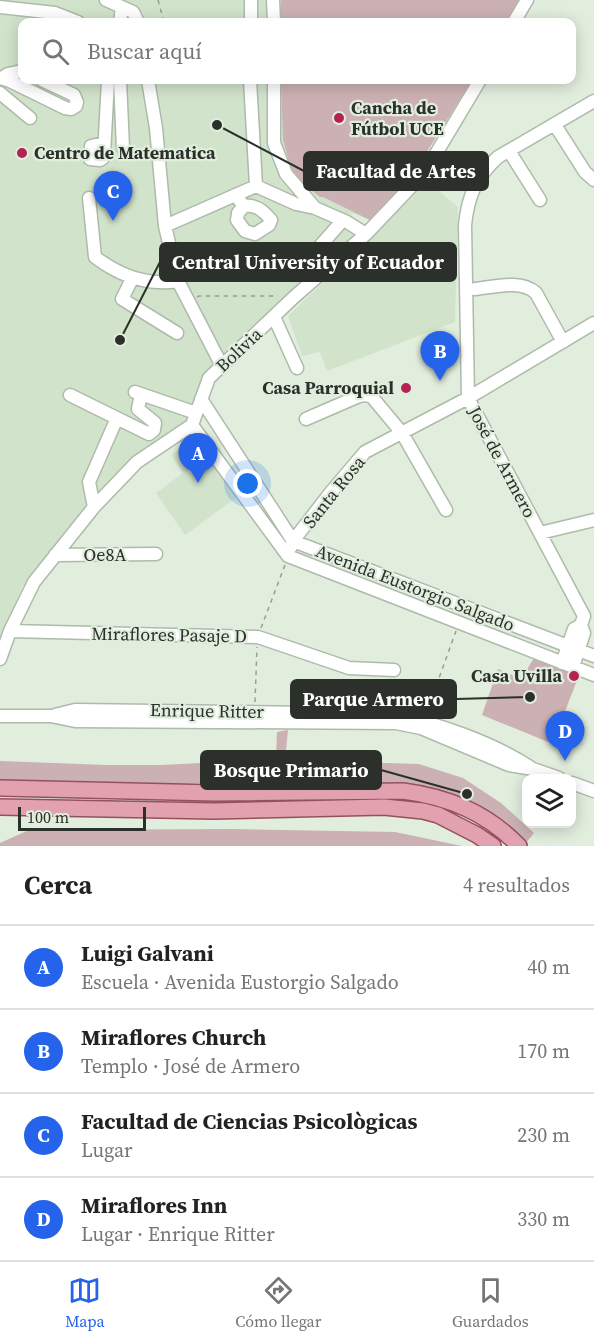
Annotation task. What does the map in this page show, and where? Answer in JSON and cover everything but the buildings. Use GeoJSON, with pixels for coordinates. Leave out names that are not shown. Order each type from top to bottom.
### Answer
{"type":"FeatureCollection","features":[{"type":"Feature","properties":{"kind":"main road"},"geometry":{"type":"LineString","coordinates":[[0,788],[216,793],[403,792],[442,798],[487,819],[530,846]]}},
{"type":"Feature","properties":{"kind":"main road"},"geometry":{"type":"LineString","coordinates":[[373,791],[374,807]]}},
{"type":"Feature","properties":{"kind":"main road"},"geometry":{"type":"LineString","coordinates":[[0,807],[214,811],[374,807],[438,814],[493,846]]}},
{"type":"Feature","properties":{"kind":"main road"},"geometry":{"type":"LineString","coordinates":[[315,809],[396,814],[430,819],[463,834],[480,846]]}},
{"type":"Feature","properties":{"kind":"main road"},"geometry":{"type":"LineString","coordinates":[[503,830],[519,846]]}},
{"type":"Feature","properties":{"kind":"street"},"geometry":{"type":"LineString","coordinates":[[106,0],[131,10]]}},
{"type":"Feature","properties":{"kind":"street"},"geometry":{"type":"LineString","coordinates":[[251,0],[251,18]]}},
{"type":"Feature","properties":{"kind":"street"},"geometry":{"type":"LineString","coordinates":[[273,0],[274,18]]}},
{"type":"Feature","properties":{"kind":"street"},"geometry":{"type":"LineString","coordinates":[[516,18],[527,0]]}},
{"type":"Feature","properties":{"kind":"street"},"geometry":{"type":"LineString","coordinates":[[0,7],[55,13],[68,18]]}},
{"type":"Feature","properties":{"kind":"street"},"geometry":{"type":"LineString","coordinates":[[1,78],[18,73]]}},
{"type":"Feature","properties":{"kind":"street"},"geometry":{"type":"LineString","coordinates":[[1,78],[65,108],[71,110],[76,106],[74,95],[54,84]]}},
{"type":"Feature","properties":{"kind":"street"},"geometry":{"type":"LineString","coordinates":[[44,97],[47,84]]}},
{"type":"Feature","properties":{"kind":"street"},"geometry":{"type":"LineString","coordinates":[[104,143],[108,84]]}},
{"type":"Feature","properties":{"kind":"street"},"geometry":{"type":"LineString","coordinates":[[120,84],[123,148]]}},
{"type":"Feature","properties":{"kind":"street"},"geometry":{"type":"LineString","coordinates":[[149,84],[156,129],[165,226],[178,281],[222,366]]}},
{"type":"Feature","properties":{"kind":"street"},"geometry":{"type":"LineString","coordinates":[[250,84],[256,186]]}},
{"type":"Feature","properties":{"kind":"street"},"geometry":{"type":"LineString","coordinates":[[274,84],[274,143],[286,174],[315,208]]}},
{"type":"Feature","properties":{"kind":"street","name":"Bolivia"},"geometry":{"type":"LineString","coordinates":[[194,419],[208,378],[366,234],[425,172],[478,84]]}},
{"type":"Feature","properties":{"kind":"street"},"geometry":{"type":"LineString","coordinates":[[0,93],[30,118]]}},
{"type":"Feature","properties":{"kind":"street","name":"José de Armero"},"geometry":{"type":"LineString","coordinates":[[568,665],[573,649],[584,633],[587,618],[468,398],[465,225],[467,203],[476,184],[498,157],[594,101]]}},
{"type":"Feature","properties":{"kind":"street"},"geometry":{"type":"LineString","coordinates":[[555,125],[585,172],[594,180]]}},
{"type":"Feature","properties":{"kind":"street"},"geometry":{"type":"LineString","coordinates":[[509,151],[540,200]]}},
{"type":"Feature","properties":{"kind":"street"},"geometry":{"type":"LineString","coordinates":[[165,226],[256,186],[296,204],[315,208],[343,220],[366,234]]}},
{"type":"Feature","properties":{"kind":"street"},"geometry":{"type":"LineString","coordinates":[[235,195],[244,206]]}},
{"type":"Feature","properties":{"kind":"street"},"geometry":{"type":"LineString","coordinates":[[89,198],[95,257],[106,266],[132,279],[160,284],[178,281]]}},
{"type":"Feature","properties":{"kind":"street"},"geometry":{"type":"LineString","coordinates":[[305,263],[343,220]]}},
{"type":"Feature","properties":{"kind":"street"},"geometry":{"type":"LineString","coordinates":[[132,279],[122,299],[177,333]]}},
{"type":"Feature","properties":{"kind":"street"},"geometry":{"type":"LineString","coordinates":[[475,289],[521,285],[530,287],[536,293],[562,342]]}},
{"type":"Feature","properties":{"kind":"street"},"geometry":{"type":"LineString","coordinates":[[274,317],[297,368]]}},
{"type":"Feature","properties":{"kind":"street","name":"Santa Rosa"},"geometry":{"type":"LineString","coordinates":[[288,556],[293,541],[365,452],[468,398],[594,323]]}},
{"type":"Feature","properties":{"kind":"street"},"geometry":{"type":"LineString","coordinates":[[0,659],[10,631],[34,582],[55,555],[94,507],[137,462],[194,419],[137,393],[138,409],[155,423],[153,432],[147,434],[70,396]]}},
{"type":"Feature","properties":{"kind":"street"},"geometry":{"type":"LineString","coordinates":[[306,419],[366,395],[372,398],[402,433],[446,510]]}},
{"type":"Feature","properties":{"kind":"street","name":"Avenida Eustorgio Salgado"},"geometry":{"type":"LineString","coordinates":[[201,399],[293,541],[594,656]]}},
{"type":"Feature","properties":{"kind":"street"},"geometry":{"type":"LineString","coordinates":[[94,507],[89,482],[117,418]]}},
{"type":"Feature","properties":{"kind":"street","name":"Avenida Eustorgio Salgado"},"geometry":{"type":"LineString","coordinates":[[194,419],[288,556],[594,675]]}},
{"type":"Feature","properties":{"kind":"street"},"geometry":{"type":"LineString","coordinates":[[540,533],[594,519]]}},
{"type":"Feature","properties":{"kind":"street","name":"Oe8A"},"geometry":{"type":"LineString","coordinates":[[55,555],[156,554]]}},
{"type":"Feature","properties":{"kind":"street","name":"Miraflores Pasaje D"},"geometry":{"type":"LineString","coordinates":[[10,631],[258,637],[349,668],[394,670]]}},
{"type":"Feature","properties":{"kind":"street","name":"Enrique Ritter"},"geometry":{"type":"LineString","coordinates":[[51,716],[75,710],[394,714],[423,720],[512,755],[533,769]]}},
{"type":"Feature","properties":{"kind":"street","name":"Enrique Ritter"},"geometry":{"type":"LineString","coordinates":[[0,716],[51,716],[75,721],[396,723],[421,728],[509,765],[547,774]]}},
{"type":"Feature","properties":{"kind":"street"},"geometry":{"type":"LineString","coordinates":[[576,785],[594,792]]}},
{"type":"Feature","properties":{"kind":"path"},"geometry":{"type":"LineString","coordinates":[[158,0],[163,18]]}},
{"type":"Feature","properties":{"kind":"path"},"geometry":{"type":"LineString","coordinates":[[188,303],[199,296],[282,296]]}},
{"type":"Feature","properties":{"kind":"path"},"geometry":{"type":"LineString","coordinates":[[255,712],[258,637],[288,556]]}},
{"type":"Feature","properties":{"kind":"path"},"geometry":{"type":"LineString","coordinates":[[423,720],[459,623]]}},
{"type":"Feature","properties":{"kind":"shaded area"},"geometry":{"type":"Polygon","coordinates":[[[0,0],[523,0],[512,18],[18,18],[18,84],[469,84],[408,182],[372,221],[352,213],[343,228],[355,237],[204,374],[188,421],[119,472],[69,528],[22,587],[0,643],[0,0]]]}},
{"type":"Feature","properties":{"kind":"shaded area"},"geometry":{"type":"Polygon","coordinates":[[[281,0],[523,0],[512,18],[281,18],[281,0]]]}},
{"type":"Feature","properties":{"kind":"shaded area"},"geometry":{"type":"Polygon","coordinates":[[[281,84],[469,84],[408,182],[372,221],[320,197],[296,178],[283,140],[281,84]]]}},
{"type":"Feature","properties":{"kind":"shaded area"},"geometry":{"type":"Polygon","coordinates":[[[428,182],[458,207],[455,322],[327,371],[320,352],[302,356],[288,316],[428,182]]]}},
{"type":"Feature","properties":{"kind":"shaded area"},"geometry":{"type":"Polygon","coordinates":[[[195,438],[237,497],[185,535],[156,493],[183,473],[171,455],[195,438]]]}},
{"type":"Feature","properties":{"kind":"shaded area"},"geometry":{"type":"Polygon","coordinates":[[[534,658],[581,670],[564,714],[583,729],[576,744],[553,744],[482,715],[498,669],[521,679],[534,658]]]}},
{"type":"Feature","properties":{"kind":"shaded area"},"geometry":{"type":"Polygon","coordinates":[[[288,730],[285,760],[419,764],[463,778],[501,803],[522,822],[522,828],[528,828],[534,833],[526,843],[466,804],[428,786],[306,779],[187,784],[0,780],[0,761],[162,765],[276,759],[277,732],[288,730]]]}},
{"type":"Feature","properties":{"kind":"shaded area"},"geometry":{"type":"Polygon","coordinates":[[[233,829],[395,832],[462,846],[0,846],[0,843],[29,830],[233,829]]]}},
{"type":"Feature","properties":{"kind":"place","name":"Cancha de Fútbol UCE"},"geometry":{"type":"Point","coordinates":[339,118]}},
{"type":"Feature","properties":{"kind":"place","name":"Facultad de Artes"},"geometry":{"type":"Point","coordinates":[217,125]}},
{"type":"Feature","properties":{"kind":"place","name":"Centro de Matematica"},"geometry":{"type":"Point","coordinates":[22,153]}},
{"type":"Feature","properties":{"kind":"place","name":"Facultad de Ciencias Psicològicas"},"geometry":{"type":"Point","coordinates":[113,221]}},
{"type":"Feature","properties":{"kind":"place","name":"Central University of Ecuador"},"geometry":{"type":"Point","coordinates":[120,340]}},
{"type":"Feature","properties":{"kind":"place","name":"Miraflores Church"},"geometry":{"type":"Point","coordinates":[440,381]}},
{"type":"Feature","properties":{"kind":"place","name":"Casa Parroquial"},"geometry":{"type":"Point","coordinates":[406,388]}},
{"type":"Feature","properties":{"kind":"place","name":"Luigi Galvani"},"geometry":{"type":"Point","coordinates":[198,483]}},
{"type":"Feature","properties":{"kind":"place","name":"Casa Uvilla"},"geometry":{"type":"Point","coordinates":[574,676]}},
{"type":"Feature","properties":{"kind":"place","name":"Parque Armero"},"geometry":{"type":"Point","coordinates":[530,697]}},
{"type":"Feature","properties":{"kind":"place","name":"Miraflores Inn"},"geometry":{"type":"Point","coordinates":[565,761]}},
{"type":"Feature","properties":{"kind":"place","name":"Bosque Primario"},"geometry":{"type":"Point","coordinates":[467,794]}}]}
